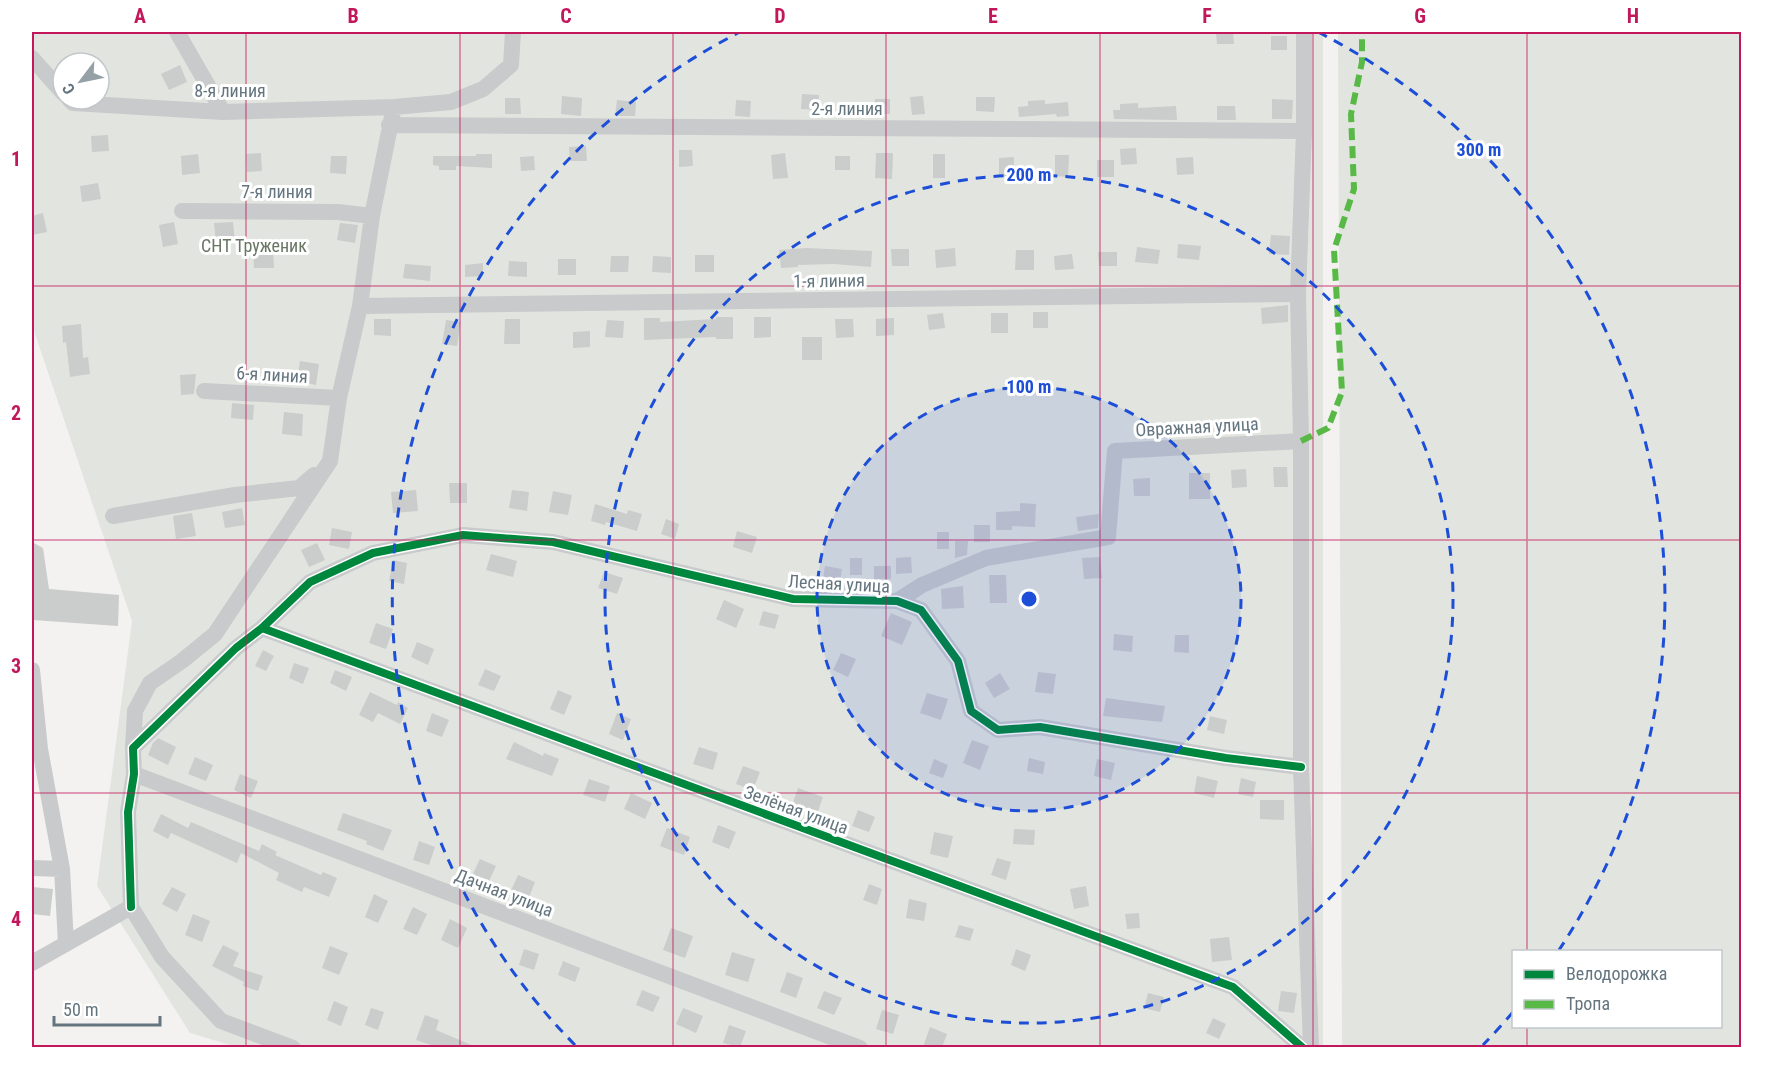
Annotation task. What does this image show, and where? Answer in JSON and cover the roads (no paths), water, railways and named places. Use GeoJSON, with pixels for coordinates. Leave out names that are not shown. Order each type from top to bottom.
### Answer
{"type":"FeatureCollection","features":[{"type":"Feature","properties":{"kind":"street"},"geometry":{"type":"LineString","coordinates":[[177,32],[223,112]]}},
{"type":"Feature","properties":{"kind":"street","name":"8-я линия"},"geometry":{"type":"LineString","coordinates":[[111,105],[223,112],[394,107],[452,102],[483,88],[511,65],[513,32]]}},
{"type":"Feature","properties":{"kind":"street"},"geometry":{"type":"LineString","coordinates":[[1304,32],[1304,131],[1298,294],[1301,441],[1301,767],[1311,1047]]}},
{"type":"Feature","properties":{"kind":"street"},"geometry":{"type":"LineString","coordinates":[[32,58],[51,79]]}},
{"type":"Feature","properties":{"kind":"street"},"geometry":{"type":"LineString","coordinates":[[293,1047],[221,1021],[162,957],[131,907],[128,812],[134,774],[135,711],[150,682],[182,661],[215,634],[330,461],[339,398],[360,306],[372,216],[394,107]]}},
{"type":"Feature","properties":{"kind":"street","name":"2-я линия"},"geometry":{"type":"LineString","coordinates":[[389,125],[1304,131]]}},
{"type":"Feature","properties":{"kind":"street","name":"7-я линия"},"geometry":{"type":"LineString","coordinates":[[182,211],[338,212],[372,216]]}},
{"type":"Feature","properties":{"kind":"street","name":"1-я линия"},"geometry":{"type":"LineString","coordinates":[[360,306],[1298,294]]}},
{"type":"Feature","properties":{"kind":"street","name":"6-я линия"},"geometry":{"type":"LineString","coordinates":[[204,391],[339,398]]}},
{"type":"Feature","properties":{"kind":"street","name":"Овражная улица"},"geometry":{"type":"LineString","coordinates":[[897,602],[922,585],[986,558],[1108,537],[1115,452],[1301,441]]}},
{"type":"Feature","properties":{"kind":"street"},"geometry":{"type":"LineString","coordinates":[[113,516],[235,495],[299,488],[330,461]]}},
{"type":"Feature","properties":{"kind":"street","name":"Лесная улица"},"geometry":{"type":"LineString","coordinates":[[134,748],[236,648],[262,628],[310,582],[373,553],[463,535],[553,542],[793,599],[897,602],[921,610],[958,661],[971,711],[998,730],[1040,728],[1226,758],[1301,767]]}},
{"type":"Feature","properties":{"kind":"street","name":"Зелёная улица"},"geometry":{"type":"LineString","coordinates":[[262,628],[1233,987],[1303,1047]]}},
{"type":"Feature","properties":{"kind":"street"},"geometry":{"type":"LineString","coordinates":[[32,670],[40,749],[62,869],[66,944]]}},
{"type":"Feature","properties":{"kind":"street","name":"Дачная улица"},"geometry":{"type":"LineString","coordinates":[[134,774],[860,1047]]}},
{"type":"Feature","properties":{"kind":"street"},"geometry":{"type":"LineString","coordinates":[[32,868],[62,869]]}},
{"type":"Feature","properties":{"kind":"street"},"geometry":{"type":"LineString","coordinates":[[32,963],[131,907]]}},
{"type":"Feature","properties":{"kind":"park label","name":"СНТ Труженик"},"geometry":{"type":"Point","coordinates":[254,246]}}]}
